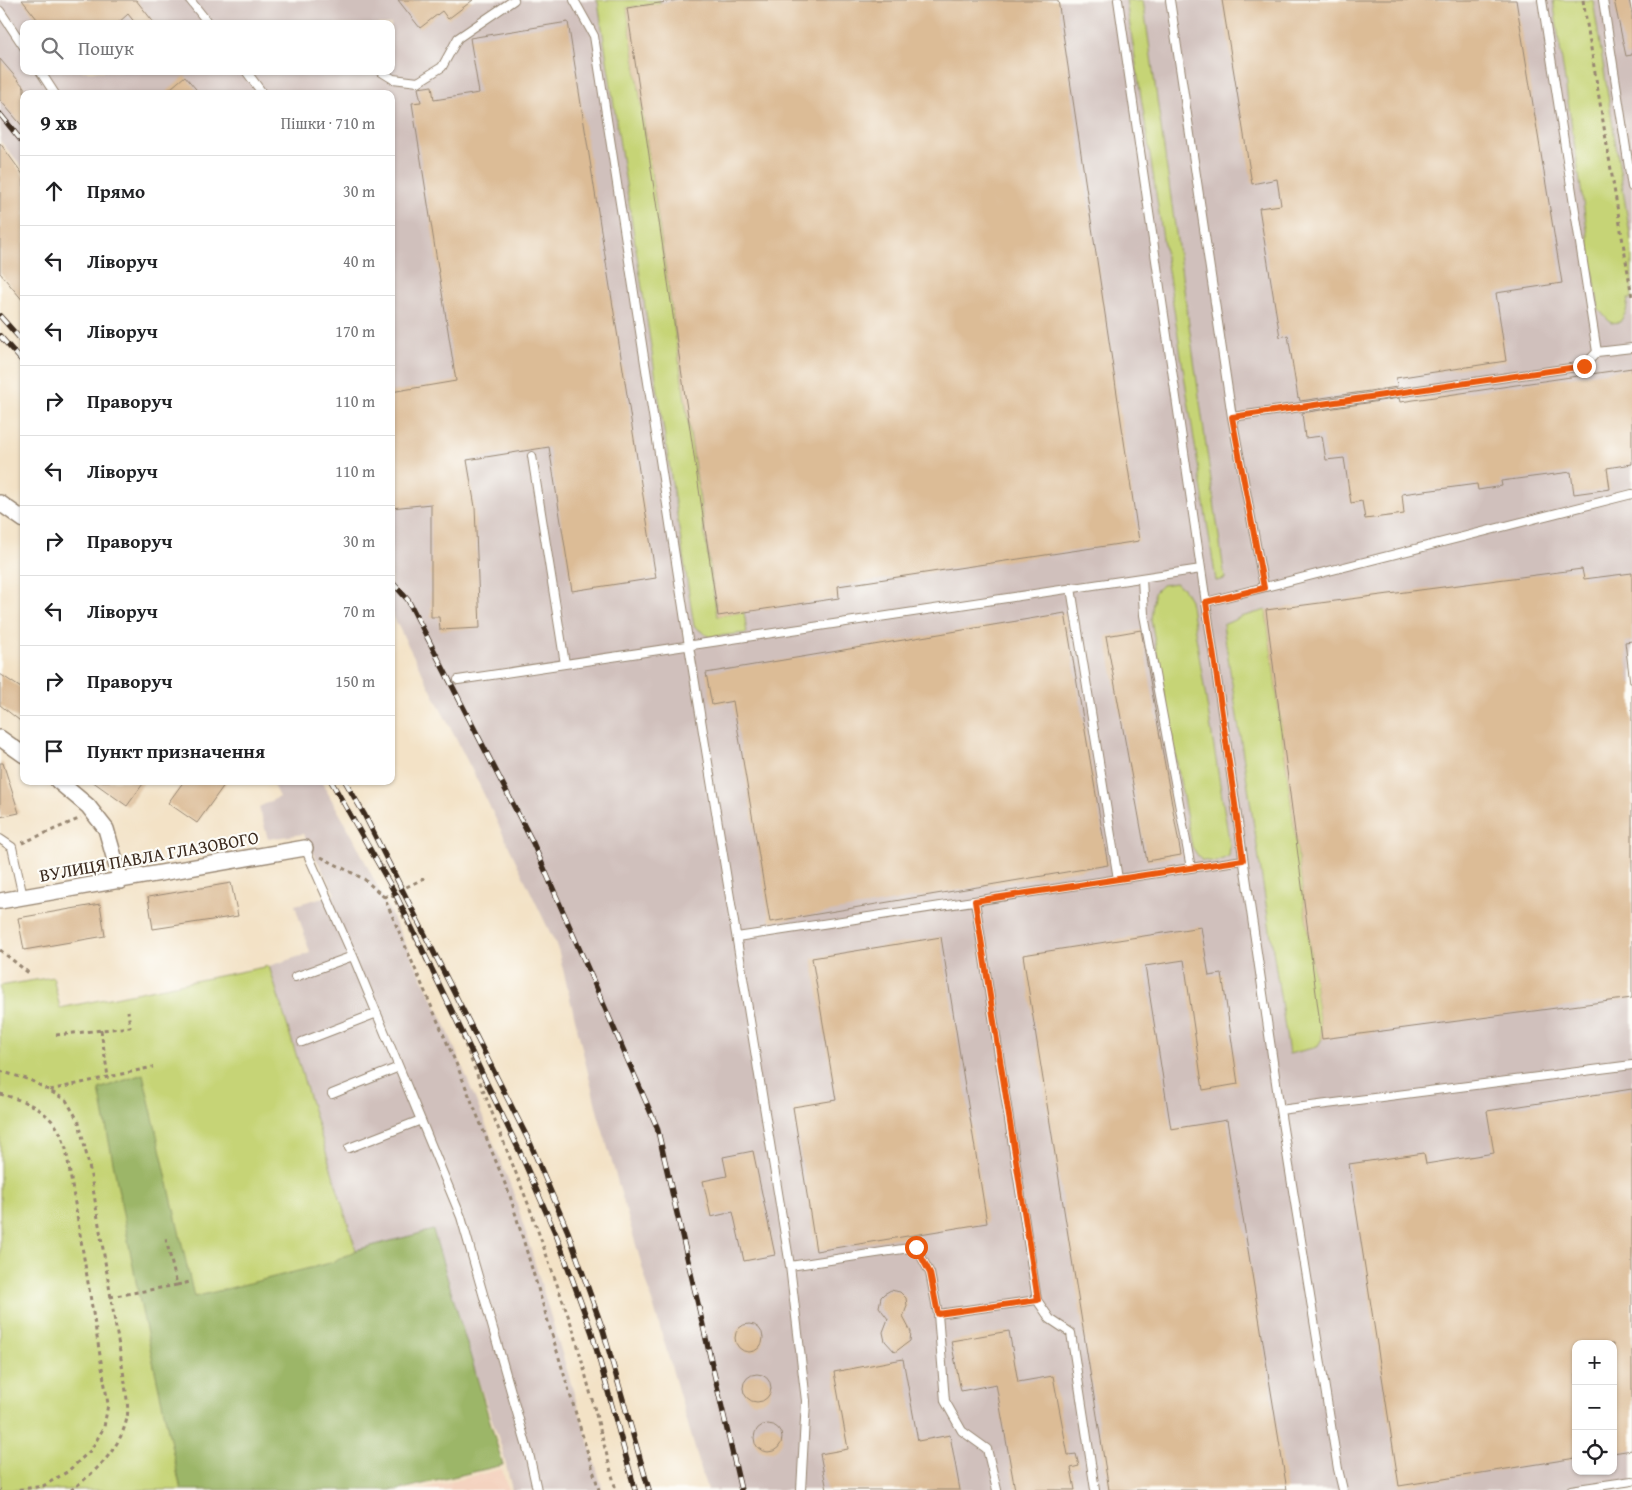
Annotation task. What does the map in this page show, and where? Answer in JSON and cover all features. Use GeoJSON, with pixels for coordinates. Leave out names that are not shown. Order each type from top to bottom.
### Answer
{"type":"FeatureCollection","features":[{"type":"Feature","properties":{"kind":"street"},"geometry":{"type":"LineString","coordinates":[[0,503],[20,517]]}},
{"type":"Feature","properties":{"kind":"street"},"geometry":{"type":"LineString","coordinates":[[0,738],[20,753]]}},
{"type":"Feature","properties":{"kind":"street"},"geometry":{"type":"LineString","coordinates":[[63,785],[88,806],[106,829],[121,881]]}},
{"type":"Feature","properties":{"kind":"street","name":"ВУЛИЦЯ ПАВЛА ГЛАЗОВОГО"},"geometry":{"type":"LineString","coordinates":[[0,900],[121,881],[305,848]]}},
{"type":"Feature","properties":{"kind":"lane"},"geometry":{"type":"LineString","coordinates":[[190,0],[206,20]]}},
{"type":"Feature","properties":{"kind":"lane"},"geometry":{"type":"LineString","coordinates":[[386,75],[393,79],[418,82],[442,67],[458,38],[514,0]]}},
{"type":"Feature","properties":{"kind":"lane"},"geometry":{"type":"LineString","coordinates":[[574,0],[594,36],[689,646],[790,1266],[806,1401],[801,1490]]}},
{"type":"Feature","properties":{"kind":"lane"},"geometry":{"type":"LineString","coordinates":[[1118,0],[1280,1110],[1338,1470],[1344,1490]]}},
{"type":"Feature","properties":{"kind":"lane"},"geometry":{"type":"LineString","coordinates":[[1170,0],[1232,417],[1264,588]]}},
{"type":"Feature","properties":{"kind":"lane"},"geometry":{"type":"LineString","coordinates":[[1542,0],[1597,352]]}},
{"type":"Feature","properties":{"kind":"lane"},"geometry":{"type":"LineString","coordinates":[[1603,0],[1632,187]]}},
{"type":"Feature","properties":{"kind":"lane"},"geometry":{"type":"LineString","coordinates":[[0,11],[20,41]]}},
{"type":"Feature","properties":{"kind":"lane"},"geometry":{"type":"LineString","coordinates":[[43,75],[52,90]]}},
{"type":"Feature","properties":{"kind":"lane"},"geometry":{"type":"LineString","coordinates":[[249,75],[260,90]]}},
{"type":"Feature","properties":{"kind":"lane"},"geometry":{"type":"LineString","coordinates":[[1232,417],[1584,366],[1597,352],[1632,348]]}},
{"type":"Feature","properties":{"kind":"lane"},"geometry":{"type":"LineString","coordinates":[[532,456],[565,664]]}},
{"type":"Feature","properties":{"kind":"lane"},"geometry":{"type":"LineString","coordinates":[[1206,602],[1632,494]]}},
{"type":"Feature","properties":{"kind":"lane"},"geometry":{"type":"LineString","coordinates":[[458,680],[1201,569]]}},
{"type":"Feature","properties":{"kind":"lane"},"geometry":{"type":"LineString","coordinates":[[1142,578],[1144,614],[1190,868]]}},
{"type":"Feature","properties":{"kind":"lane"},"geometry":{"type":"LineString","coordinates":[[1071,588],[1118,879]]}},
{"type":"Feature","properties":{"kind":"lane"},"geometry":{"type":"LineString","coordinates":[[0,839],[12,847],[23,897]]}},
{"type":"Feature","properties":{"kind":"lane"},"geometry":{"type":"LineString","coordinates":[[305,848],[353,956],[461,1217],[530,1458],[537,1490]]}},
{"type":"Feature","properties":{"kind":"lane"},"geometry":{"type":"LineString","coordinates":[[737,938],[1243,860]]}},
{"type":"Feature","properties":{"kind":"lane"},"geometry":{"type":"LineString","coordinates":[[975,901],[1038,1300],[1050,1319],[1071,1333],[1095,1490]]}},
{"type":"Feature","properties":{"kind":"lane"},"geometry":{"type":"LineString","coordinates":[[295,977],[353,956]]}},
{"type":"Feature","properties":{"kind":"lane"},"geometry":{"type":"LineString","coordinates":[[302,1042],[377,1013]]}},
{"type":"Feature","properties":{"kind":"lane"},"geometry":{"type":"LineString","coordinates":[[1280,1110],[1632,1065]]}},
{"type":"Feature","properties":{"kind":"lane"},"geometry":{"type":"LineString","coordinates":[[332,1094],[399,1067]]}},
{"type":"Feature","properties":{"kind":"lane"},"geometry":{"type":"LineString","coordinates":[[349,1148],[421,1120]]}},
{"type":"Feature","properties":{"kind":"lane"},"geometry":{"type":"LineString","coordinates":[[790,1266],[916,1247],[930,1273],[938,1314],[945,1401],[962,1431],[987,1449],[997,1490]]}},
{"type":"Feature","properties":{"kind":"lane"},"geometry":{"type":"LineString","coordinates":[[938,1314],[1038,1300]]}},
{"type":"Feature","properties":{"kind":"lane"},"geometry":{"type":"LineString","coordinates":[[1571,1490],[1632,1481]]}},
{"type":"Feature","properties":{"kind":"path"},"geometry":{"type":"LineString","coordinates":[[1583,0],[1632,297]]}},
{"type":"Feature","properties":{"kind":"path"},"geometry":{"type":"LineString","coordinates":[[12,847],[93,812]]}},
{"type":"Feature","properties":{"kind":"path"},"geometry":{"type":"LineString","coordinates":[[305,848],[364,879],[384,897],[458,1068],[510,1196],[598,1490]]}},
{"type":"Feature","properties":{"kind":"path"},"geometry":{"type":"LineString","coordinates":[[384,897],[427,877]]}},
{"type":"Feature","properties":{"kind":"path"},"geometry":{"type":"LineString","coordinates":[[392,894],[453,1014],[529,1206],[575,1335],[616,1490]]}},
{"type":"Feature","properties":{"kind":"path"},"geometry":{"type":"LineString","coordinates":[[0,950],[30,974]]}},
{"type":"Feature","properties":{"kind":"path"},"geometry":{"type":"LineString","coordinates":[[56,1035],[130,1027],[128,1012]]}},
{"type":"Feature","properties":{"kind":"path"},"geometry":{"type":"LineString","coordinates":[[101,1030],[108,1077]]}},
{"type":"Feature","properties":{"kind":"path"},"geometry":{"type":"LineString","coordinates":[[49,1090],[153,1067]]}},
{"type":"Feature","properties":{"kind":"path"},"geometry":{"type":"LineString","coordinates":[[0,1071],[30,1080],[66,1100],[78,1122],[90,1170],[125,1383],[128,1417],[116,1446],[92,1474],[71,1490]]}},
{"type":"Feature","properties":{"kind":"path"},"geometry":{"type":"LineString","coordinates":[[0,1094],[15,1098],[42,1111],[59,1130],[66,1149],[108,1404],[104,1428],[91,1450],[67,1472],[43,1486],[15,1490]]}},
{"type":"Feature","properties":{"kind":"path"},"geometry":{"type":"LineString","coordinates":[[166,1235],[177,1285]]}},
{"type":"Feature","properties":{"kind":"path"},"geometry":{"type":"LineString","coordinates":[[110,1297],[190,1282]]}},
{"type":"Feature","properties":{"kind":"shaded area"},"geometry":{"type":"Polygon","coordinates":[[[0,0],[1632,0],[1632,1490],[707,1490],[598,1114],[558,949],[477,780],[395,620],[395,90],[20,90],[20,164],[0,141],[0,0]]]}},
{"type":"Feature","properties":{"kind":"shaded area"},"geometry":{"type":"Polygon","coordinates":[[[273,785],[323,785],[353,837],[444,1022],[514,1194],[603,1490],[512,1490],[502,1449],[458,1320],[356,1250],[269,966],[310,953],[295,905],[335,894],[303,834],[268,839],[259,807],[279,797],[273,785]]]}},
{"type":"Feature","properties":{"kind":"shaded area"},"geometry":{"type":"Polygon","coordinates":[[[502,1469],[508,1490],[417,1490],[502,1469]]]}},
{"type":"Feature","properties":{"kind":"green space"},"geometry":{"type":"Polygon","coordinates":[[[596,0],[660,0],[660,3],[627,8],[717,616],[744,612],[747,633],[709,637],[694,626],[598,2],[596,0]]]}},
{"type":"Feature","properties":{"kind":"green space"},"geometry":{"type":"Polygon","coordinates":[[[1126,0],[1143,0],[1225,579],[1216,581],[1126,0]]]}},
{"type":"Feature","properties":{"kind":"green space"},"geometry":{"type":"Polygon","coordinates":[[[1553,0],[1593,0],[1632,247],[1632,299],[1628,299],[1626,312],[1620,322],[1611,323],[1599,310],[1553,0]]]}},
{"type":"Feature","properties":{"kind":"green space"},"geometry":{"type":"Polygon","coordinates":[[[1175,583],[1183,588],[1190,600],[1230,846],[1229,856],[1216,862],[1201,860],[1192,847],[1151,620],[1154,593],[1162,585],[1175,583]]]}},
{"type":"Feature","properties":{"kind":"green space"},"geometry":{"type":"Polygon","coordinates":[[[1266,610],[1322,1039],[1317,1047],[1289,1054],[1223,625],[1241,617],[1266,610]]]}},
{"type":"Feature","properties":{"kind":"green space"},"geometry":{"type":"Polygon","coordinates":[[[269,966],[356,1250],[412,1236],[429,1301],[171,1442],[181,1490],[0,1490],[0,986],[53,977],[60,1008],[269,966]]]}},
{"type":"Feature","properties":{"kind":"green space"},"geometry":{"type":"Polygon","coordinates":[[[143,1074],[194,1297],[334,1262],[356,1250],[433,1230],[503,1465],[398,1490],[181,1490],[139,1297],[99,1089],[143,1074]]]}},
{"type":"Feature","properties":{"kind":"building"},"geometry":{"type":"Polygon","coordinates":[[[22,0],[136,0],[152,20],[133,20],[128,14],[121,20],[38,20],[22,0]]]}},
{"type":"Feature","properties":{"kind":"building"},"geometry":{"type":"Polygon","coordinates":[[[398,0],[473,0],[448,19],[442,11],[420,28],[398,0]]]}},
{"type":"Feature","properties":{"kind":"building"},"geometry":{"type":"Polygon","coordinates":[[[679,0],[1058,0],[1139,541],[838,586],[839,598],[718,616],[627,8],[679,0]]]}},
{"type":"Feature","properties":{"kind":"building"},"geometry":{"type":"Polygon","coordinates":[[[1222,0],[1516,0],[1562,283],[1496,293],[1506,361],[1396,378],[1397,387],[1300,401],[1288,335],[1280,337],[1259,208],[1281,205],[1277,179],[1252,184],[1222,0]]]}},
{"type":"Feature","properties":{"kind":"building"},"geometry":{"type":"Polygon","coordinates":[[[1614,0],[1629,0],[1632,14],[1632,55],[1626,56],[1614,0]]]}},
{"type":"Feature","properties":{"kind":"building"},"geometry":{"type":"Polygon","coordinates":[[[568,22],[656,578],[572,591],[549,447],[467,460],[475,507],[480,628],[440,630],[439,617],[431,617],[431,504],[395,508],[395,391],[456,381],[412,103],[421,102],[418,88],[432,86],[434,100],[479,93],[470,38],[568,22]]]}},
{"type":"Feature","properties":{"kind":"building"},"geometry":{"type":"Polygon","coordinates":[[[0,59],[24,87],[24,90],[20,90],[20,123],[0,100],[0,59]]]}},
{"type":"Feature","properties":{"kind":"building"},"geometry":{"type":"Polygon","coordinates":[[[185,76],[197,90],[169,90],[185,76]]]}},
{"type":"Feature","properties":{"kind":"building"},"geometry":{"type":"Polygon","coordinates":[[[0,143],[20,170],[20,297],[0,273],[0,143]]]}},
{"type":"Feature","properties":{"kind":"building"},"geometry":{"type":"Polygon","coordinates":[[[1632,368],[1632,464],[1607,468],[1610,489],[1574,494],[1571,472],[1501,481],[1502,486],[1478,490],[1477,484],[1402,494],[1404,514],[1365,519],[1362,501],[1351,503],[1344,458],[1326,460],[1322,436],[1305,438],[1302,413],[1399,398],[1400,402],[1632,368]]]}},
{"type":"Feature","properties":{"kind":"building"},"geometry":{"type":"Polygon","coordinates":[[[1582,569],[1584,579],[1632,573],[1632,641],[1625,642],[1630,683],[1632,683],[1632,998],[1322,1039],[1266,610],[1582,569]]]}},
{"type":"Feature","properties":{"kind":"building"},"geometry":{"type":"Polygon","coordinates":[[[1065,613],[1108,865],[770,922],[733,701],[712,705],[706,673],[1065,613]]]}},
{"type":"Feature","properties":{"kind":"building"},"geometry":{"type":"Polygon","coordinates":[[[1141,630],[1181,855],[1147,861],[1106,636],[1141,630]]]}},
{"type":"Feature","properties":{"kind":"building"},"geometry":{"type":"Polygon","coordinates":[[[0,674],[20,687],[20,721],[0,705],[0,674]]]}},
{"type":"Feature","properties":{"kind":"building"},"geometry":{"type":"Polygon","coordinates":[[[0,763],[3,763],[19,813],[0,817],[0,763]]]}},
{"type":"Feature","properties":{"kind":"building"},"geometry":{"type":"Polygon","coordinates":[[[98,785],[142,785],[127,806],[98,785]]]}},
{"type":"Feature","properties":{"kind":"building"},"geometry":{"type":"Polygon","coordinates":[[[181,785],[224,785],[197,823],[168,803],[181,785]]]}},
{"type":"Feature","properties":{"kind":"building"},"geometry":{"type":"Polygon","coordinates":[[[231,883],[238,916],[153,929],[148,897],[231,883]]]}},
{"type":"Feature","properties":{"kind":"building"},"geometry":{"type":"Polygon","coordinates":[[[100,904],[105,936],[24,950],[18,918],[100,904]]]}},
{"type":"Feature","properties":{"kind":"building"},"geometry":{"type":"Polygon","coordinates":[[[1201,927],[1209,976],[1222,974],[1238,1084],[1203,1090],[1184,960],[1145,966],[1171,1129],[1227,1120],[1287,1490],[1109,1490],[1023,955],[1201,927]]]}},
{"type":"Feature","properties":{"kind":"building"},"geometry":{"type":"Polygon","coordinates":[[[941,937],[987,1223],[816,1251],[793,1107],[836,1100],[812,958],[941,937]]]}},
{"type":"Feature","properties":{"kind":"building"},"geometry":{"type":"Polygon","coordinates":[[[1632,1089],[1632,1450],[1617,1452],[1617,1340],[1572,1340],[1572,1459],[1399,1486],[1349,1164],[1424,1153],[1426,1164],[1494,1153],[1487,1111],[1632,1089]]]}},
{"type":"Feature","properties":{"kind":"building"},"geometry":{"type":"Polygon","coordinates":[[[753,1151],[775,1255],[744,1261],[733,1212],[711,1217],[703,1181],[727,1176],[723,1157],[753,1151]]]}},
{"type":"Feature","properties":{"kind":"building"},"geometry":{"type":"Polygon","coordinates":[[[891,1290],[900,1292],[906,1298],[907,1306],[903,1317],[911,1332],[910,1341],[895,1352],[885,1341],[883,1332],[888,1319],[879,1307],[881,1297],[891,1290]]]}},
{"type":"Feature","properties":{"kind":"building"},"geometry":{"type":"Polygon","coordinates":[[[749,1324],[759,1328],[763,1338],[759,1348],[749,1352],[739,1348],[735,1338],[739,1328],[749,1324]]]}},
{"type":"Feature","properties":{"kind":"building"},"geometry":{"type":"Polygon","coordinates":[[[1009,1331],[1018,1382],[1053,1376],[1068,1455],[1076,1454],[1079,1466],[1071,1468],[1075,1490],[1015,1490],[996,1384],[961,1391],[951,1341],[1009,1331]]]}},
{"type":"Feature","properties":{"kind":"building"},"geometry":{"type":"Polygon","coordinates":[[[903,1359],[918,1441],[950,1435],[960,1490],[827,1490],[820,1454],[848,1449],[834,1372],[903,1359]]]}},
{"type":"Feature","properties":{"kind":"building"},"geometry":{"type":"Polygon","coordinates":[[[757,1374],[767,1378],[771,1388],[767,1398],[757,1402],[747,1398],[743,1388],[747,1378],[757,1374]]]}},
{"type":"Feature","properties":{"kind":"building"},"geometry":{"type":"Polygon","coordinates":[[[768,1424],[778,1428],[782,1438],[778,1448],[768,1452],[758,1448],[754,1438],[758,1428],[768,1424]]]}},
{"type":"Feature","properties":{"kind":"railway"},"geometry":{"type":"LineString","coordinates":[[0,114],[20,139]]}},
{"type":"Feature","properties":{"kind":"railway"},"geometry":{"type":"LineString","coordinates":[[0,316],[20,338]]}},
{"type":"Feature","properties":{"kind":"railway"},"geometry":{"type":"LineString","coordinates":[[0,336],[20,358]]}},
{"type":"Feature","properties":{"kind":"railway"},"geometry":{"type":"LineString","coordinates":[[395,585],[408,600],[533,843],[657,1127],[741,1490]]}},
{"type":"Feature","properties":{"kind":"railway"},"geometry":{"type":"LineString","coordinates":[[333,785],[395,893],[519,1150],[557,1237],[592,1333],[635,1490]]}},
{"type":"Feature","properties":{"kind":"railway"},"geometry":{"type":"LineString","coordinates":[[347,785],[364,814],[531,1145],[568,1232],[603,1330],[649,1490]]}},
{"type":"Feature","properties":{"kind":"route"},"geometry":{"type":"LineString","coordinates":[[916,1247],[930,1273],[938,1314],[1038,1300],[975,901],[1243,860],[1206,602],[1264,588],[1232,417],[1584,366]]}}]}
